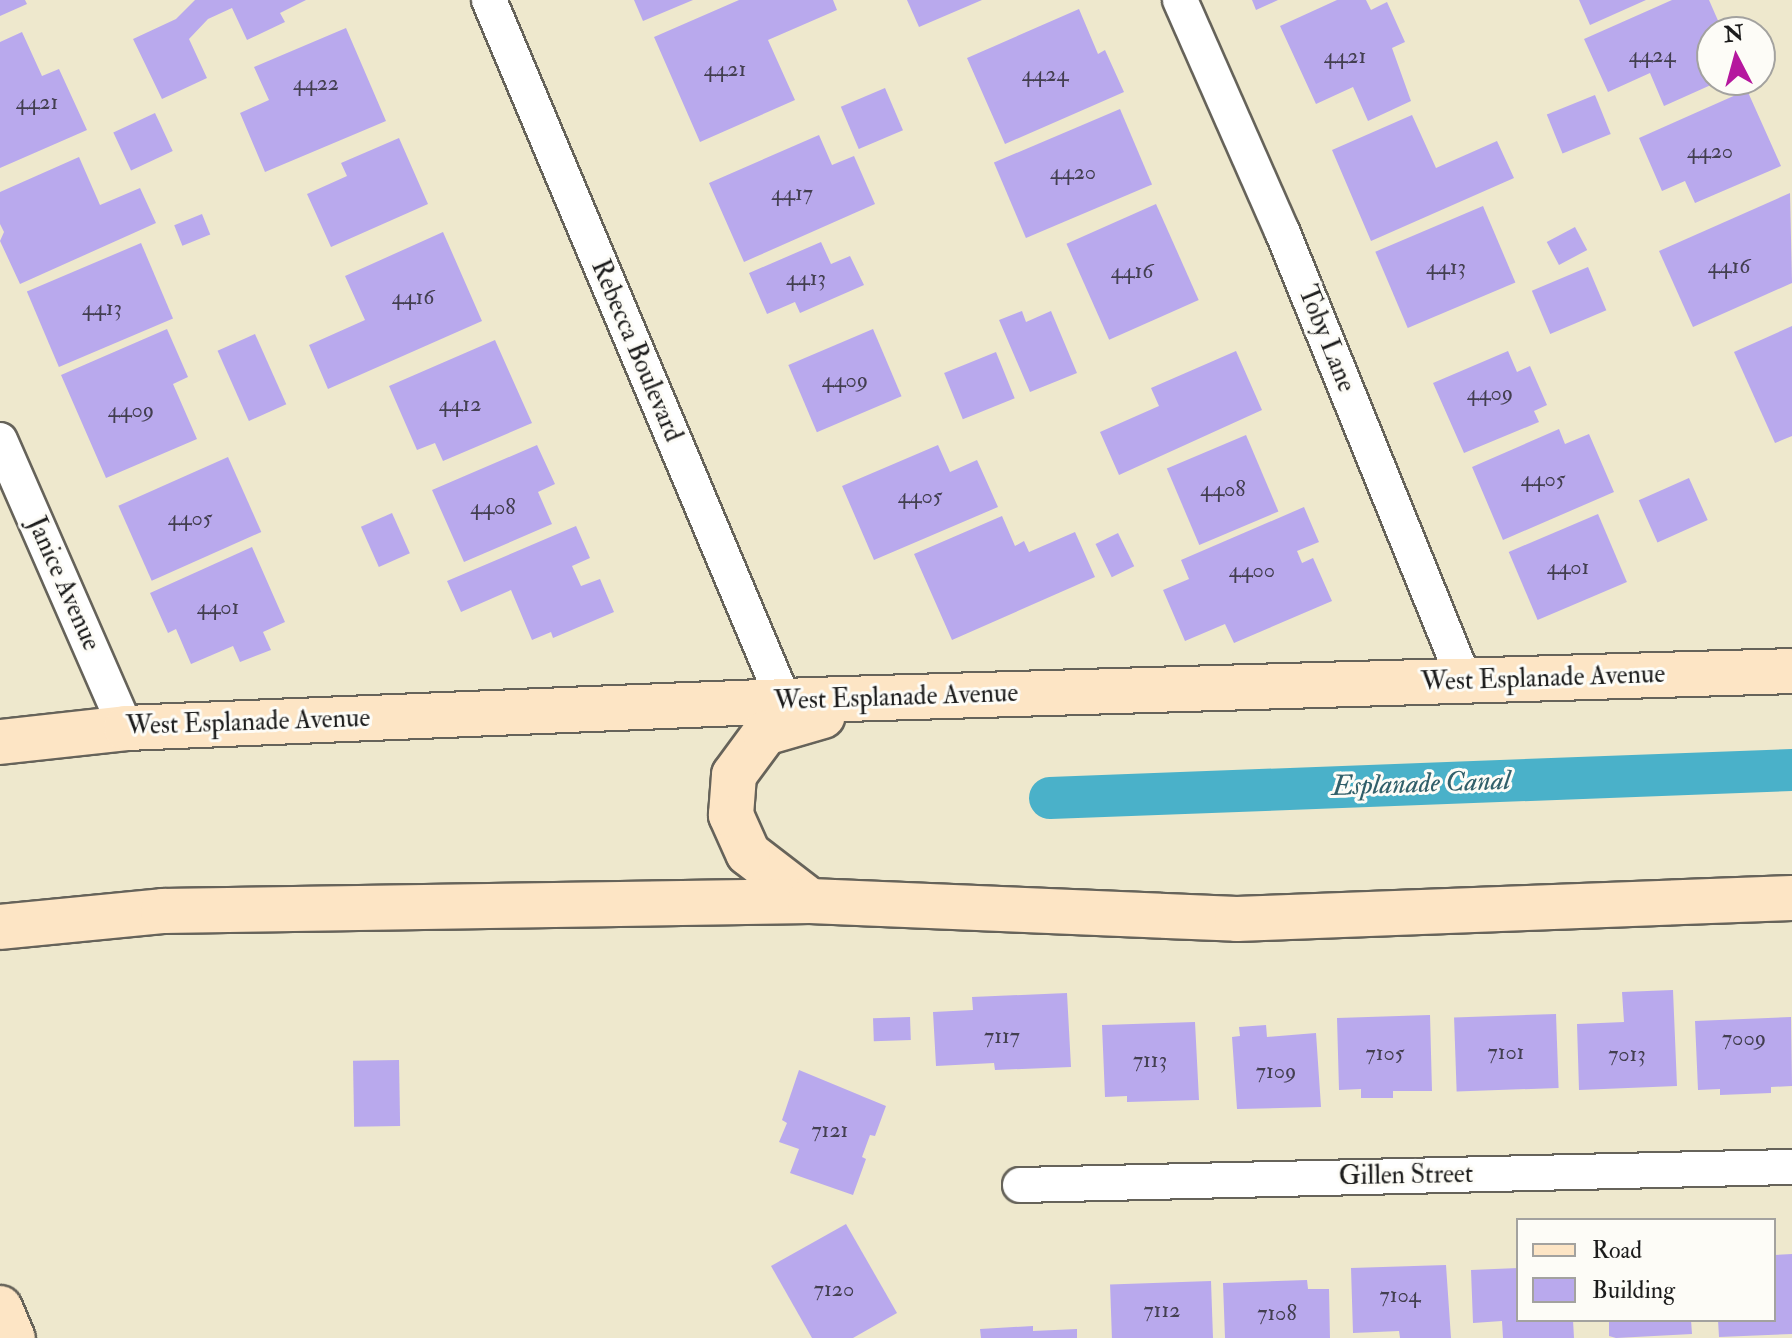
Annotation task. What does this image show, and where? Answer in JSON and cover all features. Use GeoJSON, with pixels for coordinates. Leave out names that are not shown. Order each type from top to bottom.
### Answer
{"type":"FeatureCollection","features":[{"type":"Feature","properties":{"kind":"main road","name":"West Esplanade Avenue"},"geometry":{"type":"LineString","coordinates":[[0,742],[126,728],[784,701],[1792,671]]}},
{"type":"Feature","properties":{"kind":"main road"},"geometry":{"type":"LineString","coordinates":[[810,901],[748,853],[731,815],[734,775],[765,733],[887,697]]}},
{"type":"Feature","properties":{"kind":"main road"},"geometry":{"type":"LineString","coordinates":[[0,927],[163,911],[810,901],[1237,919],[1792,898]]}},
{"type":"Feature","properties":{"kind":"main road"},"geometry":{"type":"LineString","coordinates":[[0,1308],[13,1338]]}},
{"type":"Feature","properties":{"kind":"street","name":"Rebecca Boulevard"},"geometry":{"type":"LineString","coordinates":[[489,0],[784,701]]}},
{"type":"Feature","properties":{"kind":"street","name":"Toby Lane"},"geometry":{"type":"LineString","coordinates":[[1180,0],[1282,231],[1465,681]]}},
{"type":"Feature","properties":{"kind":"street","name":"Janice Avenue"},"geometry":{"type":"LineString","coordinates":[[0,440],[126,728]]}},
{"type":"Feature","properties":{"kind":"street","name":"Gillen Street"},"geometry":{"type":"LineString","coordinates":[[1020,1185],[1792,1167]]}},
{"type":"Feature","properties":{"kind":"building"},"geometry":{"type":"Polygon","coordinates":[[[0,0],[25,0],[27,4],[0,16],[0,0]]]}},
{"type":"Feature","properties":{"kind":"building"},"geometry":{"type":"Polygon","coordinates":[[[195,0],[306,0],[280,13],[285,22],[247,40],[232,8],[208,19],[189,39],[207,78],[162,99],[133,39],[176,19],[195,0]]]}},
{"type":"Feature","properties":{"kind":"building"},"geometry":{"type":"Polygon","coordinates":[[[634,0],[693,0],[643,21],[634,0]]]}},
{"type":"Feature","properties":{"kind":"building"},"geometry":{"type":"Polygon","coordinates":[[[739,0],[833,0],[837,10],[768,40],[795,100],[700,142],[654,37],[739,0]]]}},
{"type":"Feature","properties":{"kind":"building"},"geometry":{"type":"Polygon","coordinates":[[[907,0],[982,0],[919,27],[907,0]]]}},
{"type":"Feature","properties":{"kind":"building"},"geometry":{"type":"Polygon","coordinates":[[[1252,0],[1278,0],[1256,10],[1252,0]]]}},
{"type":"Feature","properties":{"kind":"building"},"geometry":{"type":"Polygon","coordinates":[[[1337,0],[1366,0],[1371,10],[1387,2],[1405,42],[1392,48],[1411,101],[1368,121],[1353,87],[1316,104],[1280,26],[1337,0]]]}},
{"type":"Feature","properties":{"kind":"building"},"geometry":{"type":"Polygon","coordinates":[[[1579,0],[1646,0],[1590,25],[1579,0]]]}},
{"type":"Feature","properties":{"kind":"building"},"geometry":{"type":"Polygon","coordinates":[[[1672,0],[1709,0],[1716,16],[1696,16],[1696,92],[1664,106],[1650,73],[1608,92],[1584,39],[1672,0]]]}},
{"type":"Feature","properties":{"kind":"building"},"geometry":{"type":"Polygon","coordinates":[[[1079,9],[1098,54],[1105,50],[1124,92],[1005,144],[967,58],[1079,9]]]}},
{"type":"Feature","properties":{"kind":"building"},"geometry":{"type":"Polygon","coordinates":[[[346,28],[386,121],[265,172],[240,113],[269,100],[254,67],[346,28]]]}},
{"type":"Feature","properties":{"kind":"building"},"geometry":{"type":"Polygon","coordinates":[[[22,32],[42,76],[59,69],[87,130],[0,168],[0,42],[22,32]]]}},
{"type":"Feature","properties":{"kind":"building"},"geometry":{"type":"Polygon","coordinates":[[[885,88],[903,130],[859,149],[841,107],[885,88]]]}},
{"type":"Feature","properties":{"kind":"building"},"geometry":{"type":"Polygon","coordinates":[[[1595,95],[1611,134],[1563,153],[1547,114],[1595,95]]]}},
{"type":"Feature","properties":{"kind":"building"},"geometry":{"type":"Polygon","coordinates":[[[1734,96],[1750,96],[1781,166],[1695,203],[1685,181],[1662,191],[1639,138],[1734,96]]]}},
{"type":"Feature","properties":{"kind":"building"},"geometry":{"type":"Polygon","coordinates":[[[1120,109],[1152,184],[1026,238],[994,163],[1120,109]]]}},
{"type":"Feature","properties":{"kind":"building"},"geometry":{"type":"Polygon","coordinates":[[[155,113],[173,151],[131,171],[113,132],[155,113]]]}},
{"type":"Feature","properties":{"kind":"building"},"geometry":{"type":"Polygon","coordinates":[[[1412,115],[1436,168],[1497,141],[1514,178],[1371,241],[1332,150],[1412,115]]]}},
{"type":"Feature","properties":{"kind":"building"},"geometry":{"type":"Polygon","coordinates":[[[819,135],[832,165],[854,156],[875,204],[744,262],[709,183],[819,135]]]}},
{"type":"Feature","properties":{"kind":"building"},"geometry":{"type":"Polygon","coordinates":[[[399,138],[428,204],[331,247],[307,194],[347,176],[341,163],[399,138]]]}},
{"type":"Feature","properties":{"kind":"building"},"geometry":{"type":"Polygon","coordinates":[[[79,157],[100,205],[140,188],[156,223],[20,284],[0,241],[4,232],[0,224],[0,192],[79,157]]]}},
{"type":"Feature","properties":{"kind":"building"},"geometry":{"type":"Polygon","coordinates":[[[1790,193],[1792,283],[1693,327],[1659,251],[1790,193]]]}},
{"type":"Feature","properties":{"kind":"building"},"geometry":{"type":"Polygon","coordinates":[[[1156,204],[1199,300],[1109,340],[1066,244],[1156,204]]]}},
{"type":"Feature","properties":{"kind":"building"},"geometry":{"type":"Polygon","coordinates":[[[1483,206],[1515,282],[1408,328],[1375,252],[1483,206]]]}},
{"type":"Feature","properties":{"kind":"building"},"geometry":{"type":"Polygon","coordinates":[[[202,214],[210,234],[182,246],[174,225],[202,214]]]}},
{"type":"Feature","properties":{"kind":"building"},"geometry":{"type":"Polygon","coordinates":[[[1575,227],[1587,250],[1559,265],[1547,242],[1575,227]]]}},
{"type":"Feature","properties":{"kind":"building"},"geometry":{"type":"Polygon","coordinates":[[[443,232],[482,321],[328,389],[309,345],[365,320],[345,276],[443,232]]]}},
{"type":"Feature","properties":{"kind":"building"},"geometry":{"type":"Polygon","coordinates":[[[821,242],[831,264],[850,256],[864,285],[800,313],[795,302],[767,314],[749,273],[821,242]]]}},
{"type":"Feature","properties":{"kind":"building"},"geometry":{"type":"Polygon","coordinates":[[[141,243],[173,318],[59,367],[27,291],[141,243]]]}},
{"type":"Feature","properties":{"kind":"building"},"geometry":{"type":"Polygon","coordinates":[[[1588,267],[1606,310],[1550,334],[1532,291],[1588,267]]]}},
{"type":"Feature","properties":{"kind":"building"},"geometry":{"type":"Polygon","coordinates":[[[1022,311],[1026,322],[1051,311],[1077,373],[1030,392],[999,320],[1022,311]]]}},
{"type":"Feature","properties":{"kind":"building"},"geometry":{"type":"Polygon","coordinates":[[[1792,326],[1792,436],[1775,443],[1734,352],[1792,326]]]}},
{"type":"Feature","properties":{"kind":"building"},"geometry":{"type":"Polygon","coordinates":[[[167,329],[188,377],[173,384],[197,439],[106,478],[61,375],[167,329]]]}},
{"type":"Feature","properties":{"kind":"building"},"geometry":{"type":"Polygon","coordinates":[[[873,329],[902,396],[817,432],[788,365],[873,329]]]}},
{"type":"Feature","properties":{"kind":"building"},"geometry":{"type":"Polygon","coordinates":[[[255,334],[286,404],[249,421],[218,351],[255,334]]]}},
{"type":"Feature","properties":{"kind":"building"},"geometry":{"type":"Polygon","coordinates":[[[495,340],[532,423],[443,461],[435,443],[417,450],[389,386],[495,340]]]}},
{"type":"Feature","properties":{"kind":"building"},"geometry":{"type":"Polygon","coordinates":[[[1236,351],[1262,410],[1119,475],[1100,432],[1159,406],[1151,388],[1236,351]]]}},
{"type":"Feature","properties":{"kind":"building"},"geometry":{"type":"Polygon","coordinates":[[[1508,351],[1517,372],[1530,366],[1547,405],[1534,411],[1539,422],[1464,453],[1433,383],[1508,351]]]}},
{"type":"Feature","properties":{"kind":"building"},"geometry":{"type":"Polygon","coordinates":[[[996,352],[1015,398],[963,419],[944,373],[996,352]]]}},
{"type":"Feature","properties":{"kind":"building"},"geometry":{"type":"Polygon","coordinates":[[[1559,429],[1565,444],[1589,434],[1614,492],[1503,540],[1472,467],[1559,429]]]}},
{"type":"Feature","properties":{"kind":"building"},"geometry":{"type":"Polygon","coordinates":[[[1246,435],[1278,511],[1199,545],[1167,469],[1246,435]]]}},
{"type":"Feature","properties":{"kind":"building"},"geometry":{"type":"Polygon","coordinates":[[[537,445],[555,484],[538,492],[552,524],[464,562],[432,490],[537,445]]]}},
{"type":"Feature","properties":{"kind":"building"},"geometry":{"type":"Polygon","coordinates":[[[938,445],[950,472],[977,460],[998,507],[874,560],[842,486],[938,445]]]}},
{"type":"Feature","properties":{"kind":"building"},"geometry":{"type":"Polygon","coordinates":[[[228,457],[261,532],[152,581],[118,506],[228,457]]]}},
{"type":"Feature","properties":{"kind":"building"},"geometry":{"type":"Polygon","coordinates":[[[1689,478],[1708,520],[1657,542],[1639,500],[1689,478]]]}},
{"type":"Feature","properties":{"kind":"building"},"geometry":{"type":"Polygon","coordinates":[[[1304,507],[1319,542],[1297,551],[1302,563],[1313,558],[1332,601],[1234,643],[1225,624],[1185,641],[1163,590],[1189,579],[1181,560],[1304,507]]]}},
{"type":"Feature","properties":{"kind":"building"},"geometry":{"type":"Polygon","coordinates":[[[392,513],[410,553],[379,567],[361,527],[392,513]]]}},
{"type":"Feature","properties":{"kind":"building"},"geometry":{"type":"Polygon","coordinates":[[[1598,514],[1627,582],[1538,620],[1509,552],[1598,514]]]}},
{"type":"Feature","properties":{"kind":"building"},"geometry":{"type":"Polygon","coordinates":[[[1002,516],[1015,546],[1024,541],[1029,552],[1075,532],[1095,577],[952,640],[914,554],[1002,516]]]}},
{"type":"Feature","properties":{"kind":"building"},"geometry":{"type":"Polygon","coordinates":[[[576,526],[590,558],[572,566],[581,586],[600,579],[614,612],[553,638],[551,632],[532,640],[511,590],[461,612],[447,581],[576,526]]]}},
{"type":"Feature","properties":{"kind":"building"},"geometry":{"type":"Polygon","coordinates":[[[1118,533],[1134,566],[1112,577],[1096,544],[1118,533]]]}},
{"type":"Feature","properties":{"kind":"building"},"geometry":{"type":"Polygon","coordinates":[[[252,547],[285,622],[263,632],[271,650],[240,662],[233,646],[191,664],[176,629],[168,633],[150,593],[252,547]]]}},
{"type":"Feature","properties":{"kind":"building"},"geometry":{"type":"Polygon","coordinates":[[[1673,990],[1677,1086],[1579,1090],[1577,1024],[1624,1022],[1622,992],[1673,990]]]}},
{"type":"Feature","properties":{"kind":"building"},"geometry":{"type":"Polygon","coordinates":[[[1067,993],[1071,1067],[995,1070],[994,1063],[936,1066],[933,1012],[973,1010],[972,997],[1067,993]]]}},
{"type":"Feature","properties":{"kind":"building"},"geometry":{"type":"Polygon","coordinates":[[[1556,1014],[1559,1088],[1457,1092],[1454,1018],[1556,1014]]]}},
{"type":"Feature","properties":{"kind":"building"},"geometry":{"type":"Polygon","coordinates":[[[1430,1015],[1432,1091],[1393,1091],[1393,1098],[1361,1098],[1361,1089],[1339,1090],[1337,1018],[1430,1015]]]}},
{"type":"Feature","properties":{"kind":"building"},"geometry":{"type":"Polygon","coordinates":[[[910,1017],[911,1040],[874,1041],[873,1018],[910,1017]]]}},
{"type":"Feature","properties":{"kind":"building"},"geometry":{"type":"Polygon","coordinates":[[[1791,1017],[1792,1086],[1771,1087],[1771,1093],[1720,1095],[1720,1089],[1698,1090],[1695,1021],[1791,1017]]]}},
{"type":"Feature","properties":{"kind":"building"},"geometry":{"type":"Polygon","coordinates":[[[1195,1022],[1199,1100],[1127,1102],[1127,1096],[1105,1097],[1102,1025],[1195,1022]]]}},
{"type":"Feature","properties":{"kind":"building"},"geometry":{"type":"Polygon","coordinates":[[[1266,1025],[1267,1037],[1316,1033],[1321,1107],[1237,1109],[1232,1037],[1240,1036],[1239,1027],[1266,1025]]]}},
{"type":"Feature","properties":{"kind":"building"},"geometry":{"type":"Polygon","coordinates":[[[399,1060],[400,1126],[354,1127],[353,1061],[399,1060]]]}},
{"type":"Feature","properties":{"kind":"building"},"geometry":{"type":"Polygon","coordinates":[[[799,1070],[886,1106],[875,1136],[870,1135],[862,1157],[866,1159],[853,1195],[790,1173],[799,1149],[779,1142],[787,1123],[782,1120],[799,1070]]]}},
{"type":"Feature","properties":{"kind":"building"},"geometry":{"type":"Polygon","coordinates":[[[846,1224],[897,1313],[853,1338],[812,1338],[771,1266],[846,1224]]]}},
{"type":"Feature","properties":{"kind":"building"},"geometry":{"type":"Polygon","coordinates":[[[1792,1254],[1792,1334],[1719,1337],[1718,1322],[1776,1322],[1776,1255],[1792,1254]]]}},
{"type":"Feature","properties":{"kind":"building"},"geometry":{"type":"Polygon","coordinates":[[[1446,1265],[1451,1338],[1400,1338],[1399,1331],[1353,1333],[1351,1268],[1446,1265]]]}},
{"type":"Feature","properties":{"kind":"building"},"geometry":{"type":"Polygon","coordinates":[[[1516,1268],[1516,1322],[1573,1322],[1574,1338],[1503,1338],[1502,1321],[1473,1323],[1471,1270],[1516,1268]]]}},
{"type":"Feature","properties":{"kind":"building"},"geometry":{"type":"Polygon","coordinates":[[[1307,1280],[1308,1289],[1329,1289],[1330,1338],[1225,1338],[1223,1283],[1307,1280]]]}},
{"type":"Feature","properties":{"kind":"building"},"geometry":{"type":"Polygon","coordinates":[[[1211,1281],[1213,1338],[1112,1338],[1110,1285],[1211,1281]]]}},
{"type":"Feature","properties":{"kind":"building"},"geometry":{"type":"Polygon","coordinates":[[[1609,1322],[1691,1322],[1692,1334],[1609,1336],[1609,1322]]]}},
{"type":"Feature","properties":{"kind":"building"},"geometry":{"type":"Polygon","coordinates":[[[1033,1326],[1033,1331],[1077,1329],[1077,1338],[981,1338],[980,1329],[1033,1326]]]}},
{"type":"Feature","properties":{"kind":"waterway","name":"Esplanade Canal"},"geometry":{"type":"LineString","coordinates":[[1050,798],[1792,770]]}}]}
